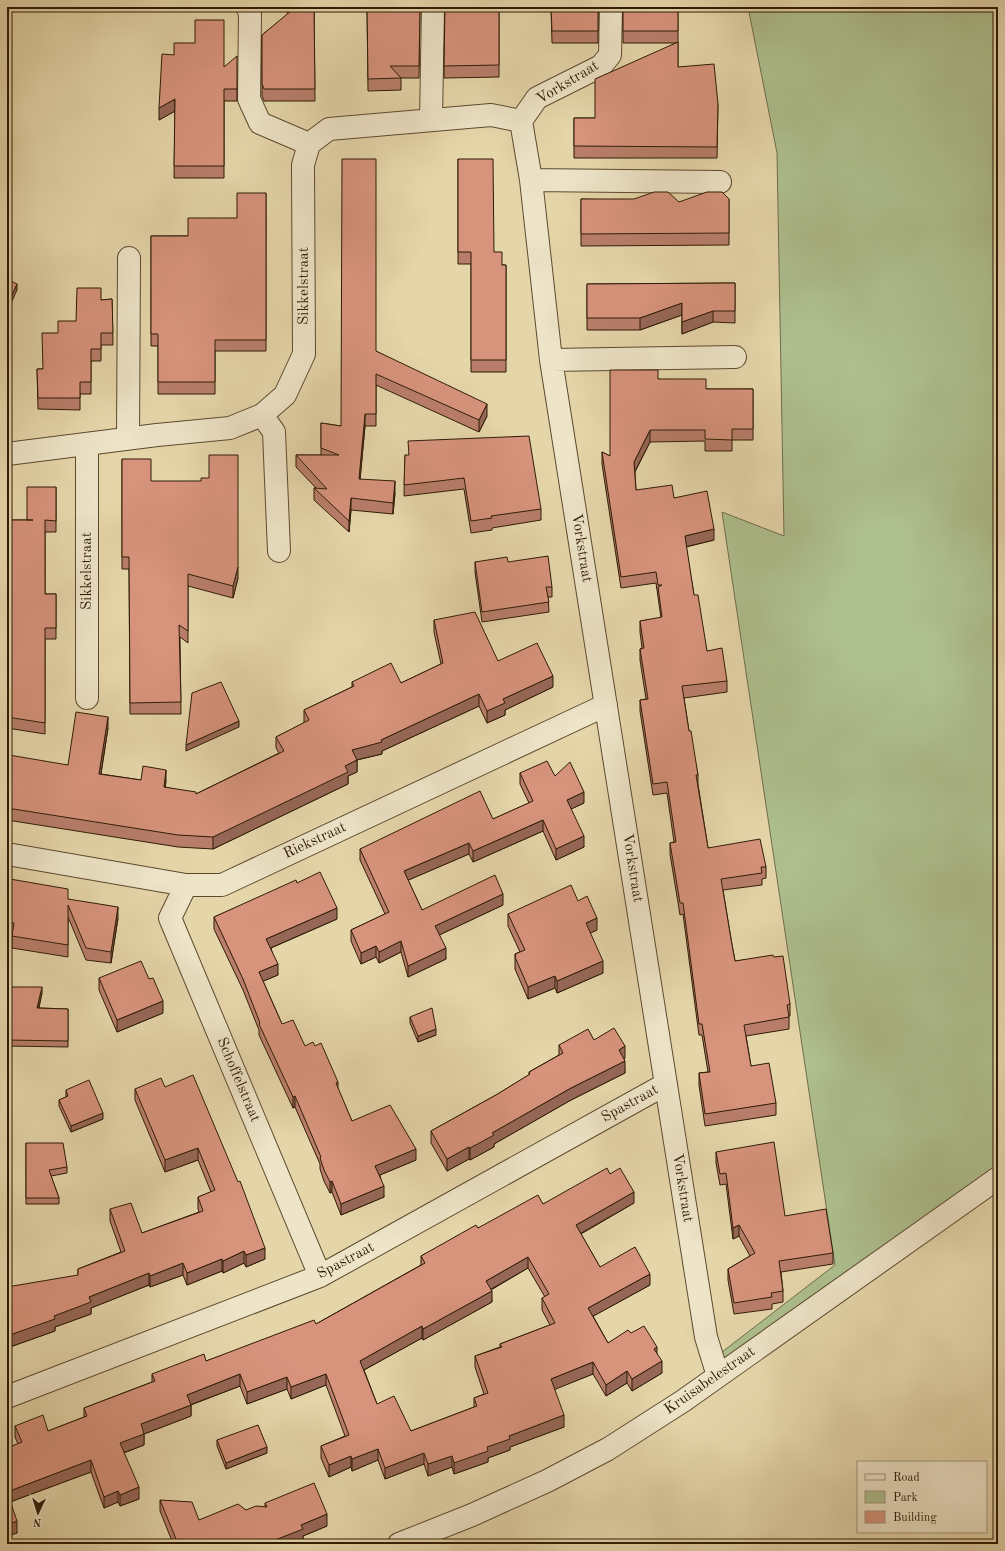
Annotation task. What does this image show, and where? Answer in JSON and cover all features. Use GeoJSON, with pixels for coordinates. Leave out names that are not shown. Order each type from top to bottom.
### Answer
{"type":"FeatureCollection","features":[{"type":"Feature","properties":{"kind":"street"},"geometry":{"type":"LineString","coordinates":[[247,7],[250,13],[249,99],[260,123],[309,144],[329,129],[491,115],[520,121]]}},
{"type":"Feature","properties":{"kind":"street"},"geometry":{"type":"LineString","coordinates":[[431,120],[432,7]]}},
{"type":"Feature","properties":{"kind":"street","name":"Vorkstraat"},"geometry":{"type":"LineString","coordinates":[[611,7],[610,55],[602,66],[537,98],[520,121],[532,180],[551,360],[706,1337],[718,1376]]}},
{"type":"Feature","properties":{"kind":"street","name":"Sikkelstraat"},"geometry":{"type":"LineString","coordinates":[[7,454],[128,438],[230,428],[262,415],[285,395],[304,354],[304,165],[309,144]]}},
{"type":"Feature","properties":{"kind":"street"},"geometry":{"type":"LineString","coordinates":[[532,180],[720,182]]}},
{"type":"Feature","properties":{"kind":"street"},"geometry":{"type":"LineString","coordinates":[[128,438],[129,258]]}},
{"type":"Feature","properties":{"kind":"street"},"geometry":{"type":"LineString","coordinates":[[551,360],[735,357]]}},
{"type":"Feature","properties":{"kind":"street"},"geometry":{"type":"LineString","coordinates":[[262,415],[274,432],[279,551]]}},
{"type":"Feature","properties":{"kind":"street","name":"Sikkelstraat"},"geometry":{"type":"LineString","coordinates":[[87,444],[87,698]]}},
{"type":"Feature","properties":{"kind":"street","name":"Riekstraat"},"geometry":{"type":"LineString","coordinates":[[7,854],[186,884],[222,885],[606,705]]}},
{"type":"Feature","properties":{"kind":"street","name":"Schoffelstraat"},"geometry":{"type":"LineString","coordinates":[[186,884],[170,918],[320,1276]]}},
{"type":"Feature","properties":{"kind":"street","name":"Spastraat"},"geometry":{"type":"LineString","coordinates":[[7,1397],[320,1276],[666,1084]]}},
{"type":"Feature","properties":{"kind":"street","name":"Kruisabelestraat"},"geometry":{"type":"LineString","coordinates":[[399,1544],[472,1515],[561,1474],[608,1450],[683,1401],[998,1178]]}},
{"type":"Feature","properties":{"kind":"green space"},"geometry":{"type":"Polygon","coordinates":[[[748,7],[998,7],[998,1178],[718,1376],[713,1359],[835,1265],[722,512],[784,536],[777,153],[748,7]]]}},
{"type":"Feature","properties":{"kind":"building"},"geometry":{"type":"Polygon","coordinates":[[[293,7],[314,7],[315,89],[264,89],[262,84],[262,35],[292,10],[295,10],[293,7]]]}},
{"type":"Feature","properties":{"kind":"building"},"geometry":{"type":"Polygon","coordinates":[[[367,7],[420,7],[419,66],[390,66],[401,78],[368,79],[367,7]]]}},
{"type":"Feature","properties":{"kind":"building"},"geometry":{"type":"Polygon","coordinates":[[[445,7],[499,7],[499,65],[444,66],[445,7]]]}},
{"type":"Feature","properties":{"kind":"building"},"geometry":{"type":"Polygon","coordinates":[[[551,7],[598,7],[598,31],[552,31],[551,7]]]}},
{"type":"Feature","properties":{"kind":"building"},"geometry":{"type":"Polygon","coordinates":[[[623,7],[678,7],[678,31],[623,31],[623,7]]]}},
{"type":"Feature","properties":{"kind":"building"},"geometry":{"type":"Polygon","coordinates":[[[195,20],[224,20],[224,67],[237,56],[237,89],[224,89],[224,166],[174,166],[175,99],[159,108],[162,54],[174,55],[174,43],[195,43],[195,20]]]}},
{"type":"Feature","properties":{"kind":"building"},"geometry":{"type":"Polygon","coordinates":[[[678,42],[678,67],[714,64],[718,104],[717,147],[574,146],[574,118],[595,118],[595,79],[678,42]]]}},
{"type":"Feature","properties":{"kind":"building"},"geometry":{"type":"Polygon","coordinates":[[[342,159],[376,159],[376,351],[487,404],[479,420],[376,374],[376,414],[365,414],[359,479],[395,481],[393,503],[351,498],[349,521],[314,488],[327,489],[296,455],[339,455],[321,448],[321,423],[341,426],[342,159]]]}},
{"type":"Feature","properties":{"kind":"building"},"geometry":{"type":"Polygon","coordinates":[[[458,159],[493,159],[494,252],[502,252],[502,265],[506,265],[506,360],[471,360],[471,252],[458,252],[458,159]]]}},
{"type":"Feature","properties":{"kind":"building"},"geometry":{"type":"Polygon","coordinates":[[[654,192],[668,192],[679,202],[707,192],[722,192],[729,199],[729,233],[581,234],[581,199],[634,199],[654,192]]]}},
{"type":"Feature","properties":{"kind":"building"},"geometry":{"type":"Polygon","coordinates":[[[237,193],[266,193],[266,340],[215,340],[215,382],[158,382],[158,334],[151,334],[151,236],[188,236],[188,218],[237,218],[237,193]]]}},
{"type":"Feature","properties":{"kind":"building"},"geometry":{"type":"Polygon","coordinates":[[[7,279],[17,284],[7,306],[7,279]]]}},
{"type":"Feature","properties":{"kind":"building"},"geometry":{"type":"Polygon","coordinates":[[[735,283],[735,311],[713,311],[682,322],[682,303],[640,318],[587,318],[587,284],[735,283]]]}},
{"type":"Feature","properties":{"kind":"building"},"geometry":{"type":"Polygon","coordinates":[[[77,288],[101,288],[101,300],[112,299],[113,333],[101,333],[101,349],[91,349],[91,382],[80,382],[80,398],[38,398],[37,369],[43,369],[42,333],[58,333],[58,321],[76,321],[77,288]]]}},
{"type":"Feature","properties":{"kind":"building"},"geometry":{"type":"Polygon","coordinates":[[[610,370],[658,370],[658,379],[706,379],[706,389],[753,389],[753,429],[732,429],[732,440],[705,439],[705,430],[650,430],[634,462],[636,490],[672,485],[674,498],[707,491],[714,529],[685,536],[694,595],[698,595],[707,651],[722,648],[727,681],[682,686],[689,731],[691,731],[698,775],[696,775],[708,848],[760,839],[766,867],[761,867],[762,873],[721,879],[735,961],[773,955],[774,957],[783,956],[790,1004],[787,1005],[789,1017],[744,1025],[751,1066],[769,1063],[776,1103],[705,1114],[699,1073],[710,1072],[702,1024],[699,1024],[683,903],[680,903],[670,843],[676,842],[667,782],[653,784],[640,700],[648,699],[640,649],[644,648],[640,621],[662,617],[658,587],[662,585],[658,585],[656,572],[621,577],[602,452],[610,456],[610,370]]]}},
{"type":"Feature","properties":{"kind":"building"},"geometry":{"type":"Polygon","coordinates":[[[529,436],[541,509],[491,516],[492,518],[471,521],[464,478],[404,485],[405,455],[409,455],[408,441],[529,436]]]}},
{"type":"Feature","properties":{"kind":"building"},"geometry":{"type":"Polygon","coordinates":[[[209,455],[238,455],[238,567],[233,586],[188,574],[188,631],[179,625],[181,702],[130,703],[129,557],[122,557],[122,459],[151,459],[151,481],[201,481],[201,478],[209,478],[209,455]]]}},
{"type":"Feature","properties":{"kind":"building"},"geometry":{"type":"Polygon","coordinates":[[[27,487],[56,487],[56,521],[45,520],[45,594],[56,594],[56,628],[45,628],[45,723],[7,717],[7,520],[27,520],[27,487]]]}},
{"type":"Feature","properties":{"kind":"building"},"geometry":{"type":"Polygon","coordinates":[[[548,556],[552,587],[546,587],[549,602],[482,612],[475,562],[507,557],[508,562],[548,556]]]}},
{"type":"Feature","properties":{"kind":"building"},"geometry":{"type":"Polygon","coordinates":[[[475,612],[498,661],[537,643],[553,676],[503,699],[505,703],[487,711],[479,694],[381,740],[382,742],[352,750],[357,760],[345,766],[348,772],[213,837],[178,835],[7,808],[7,764],[9,755],[68,765],[76,712],[108,717],[99,774],[141,780],[143,766],[166,770],[164,787],[196,792],[196,794],[284,751],[276,737],[309,720],[304,710],[354,686],[352,682],[391,663],[401,683],[443,663],[434,620],[475,612]]]}},
{"type":"Feature","properties":{"kind":"building"},"geometry":{"type":"Polygon","coordinates":[[[221,682],[239,721],[186,745],[192,693],[221,682]]]}},
{"type":"Feature","properties":{"kind":"building"},"geometry":{"type":"Polygon","coordinates":[[[547,761],[555,776],[570,762],[584,792],[567,800],[584,836],[556,849],[543,820],[473,851],[469,843],[404,871],[422,910],[495,875],[503,894],[435,926],[446,948],[408,966],[401,941],[379,952],[376,946],[361,953],[351,930],[389,912],[360,849],[480,791],[493,819],[533,801],[520,773],[547,761]]]}},
{"type":"Feature","properties":{"kind":"building"},"geometry":{"type":"Polygon","coordinates":[[[320,872],[337,908],[266,939],[278,964],[259,972],[282,1024],[293,1020],[305,1046],[313,1042],[315,1046],[321,1043],[338,1082],[336,1083],[352,1121],[390,1105],[416,1149],[375,1166],[384,1186],[341,1204],[332,1181],[330,1182],[324,1170],[321,1157],[295,1096],[293,1097],[259,1024],[260,1023],[243,979],[214,917],[296,880],[297,883],[320,872]]]}},
{"type":"Feature","properties":{"kind":"building"},"geometry":{"type":"Polygon","coordinates":[[[10,879],[68,889],[68,899],[118,907],[111,952],[86,948],[68,905],[68,945],[12,936],[14,923],[7,922],[7,882],[10,882],[10,879]]]}},
{"type":"Feature","properties":{"kind":"building"},"geometry":{"type":"Polygon","coordinates":[[[571,885],[578,901],[587,896],[597,918],[586,923],[603,961],[557,981],[555,976],[528,987],[515,957],[515,954],[525,950],[508,914],[571,885]]]}},
{"type":"Feature","properties":{"kind":"building"},"geometry":{"type":"Polygon","coordinates":[[[141,961],[149,979],[153,978],[163,1001],[117,1020],[99,978],[141,961]]]}},
{"type":"Feature","properties":{"kind":"building"},"geometry":{"type":"Polygon","coordinates":[[[7,987],[42,987],[37,1008],[68,1009],[68,1041],[7,1040],[7,987]]]}},
{"type":"Feature","properties":{"kind":"building"},"geometry":{"type":"Polygon","coordinates":[[[432,1008],[436,1029],[418,1036],[410,1017],[432,1008]]]}},
{"type":"Feature","properties":{"kind":"building"},"geometry":{"type":"Polygon","coordinates":[[[614,1028],[625,1046],[619,1050],[625,1061],[571,1088],[492,1133],[494,1135],[447,1159],[431,1131],[496,1095],[530,1074],[529,1072],[563,1053],[559,1045],[588,1029],[594,1040],[614,1028]]]}},
{"type":"Feature","properties":{"kind":"building"},"geometry":{"type":"Polygon","coordinates":[[[193,1075],[238,1182],[240,1181],[265,1248],[246,1255],[244,1251],[223,1261],[222,1259],[187,1273],[183,1263],[150,1276],[149,1273],[89,1297],[91,1302],[54,1316],[55,1319],[7,1336],[7,1287],[78,1275],[78,1269],[125,1251],[110,1209],[131,1203],[142,1233],[203,1211],[198,1197],[215,1190],[198,1148],[165,1160],[135,1089],[161,1078],[165,1087],[193,1075]]]}},
{"type":"Feature","properties":{"kind":"building"},"geometry":{"type":"Polygon","coordinates":[[[89,1080],[103,1113],[71,1126],[59,1100],[68,1096],[66,1090],[89,1080]]]}},
{"type":"Feature","properties":{"kind":"building"},"geometry":{"type":"Polygon","coordinates":[[[774,1142],[785,1216],[826,1209],[833,1253],[779,1261],[783,1291],[771,1293],[772,1297],[734,1303],[728,1269],[755,1253],[739,1225],[733,1228],[726,1173],[720,1174],[716,1152],[774,1142]]]}},
{"type":"Feature","properties":{"kind":"building"},"geometry":{"type":"Polygon","coordinates":[[[26,1143],[63,1143],[67,1167],[49,1170],[59,1198],[26,1198],[26,1143]]]}},
{"type":"Feature","properties":{"kind":"building"},"geometry":{"type":"Polygon","coordinates":[[[607,1168],[610,1174],[620,1168],[634,1192],[576,1225],[600,1267],[635,1247],[650,1274],[588,1308],[608,1343],[628,1330],[631,1333],[644,1326],[657,1347],[654,1349],[662,1361],[632,1379],[627,1371],[606,1385],[593,1362],[551,1379],[564,1415],[509,1436],[510,1439],[487,1447],[488,1451],[454,1463],[452,1456],[428,1464],[424,1453],[385,1468],[378,1449],[352,1459],[351,1456],[329,1465],[321,1446],[349,1435],[326,1374],[291,1387],[287,1377],[247,1392],[240,1374],[187,1395],[191,1405],[141,1424],[144,1434],[120,1443],[139,1487],[120,1495],[118,1491],[104,1497],[91,1460],[7,1492],[7,1448],[22,1442],[15,1426],[43,1415],[48,1431],[87,1416],[84,1408],[155,1381],[152,1374],[204,1354],[206,1361],[314,1320],[316,1324],[425,1263],[421,1256],[476,1225],[478,1228],[538,1195],[543,1204],[607,1168]],[[528,1257],[486,1281],[492,1291],[423,1329],[422,1326],[360,1361],[377,1404],[394,1396],[411,1431],[477,1406],[474,1398],[488,1393],[475,1356],[502,1347],[500,1344],[555,1323],[542,1298],[549,1294],[528,1257]]]}},
{"type":"Feature","properties":{"kind":"building"},"geometry":{"type":"Polygon","coordinates":[[[258,1425],[267,1447],[226,1463],[217,1440],[258,1425]]]}},
{"type":"Feature","properties":{"kind":"building"},"geometry":{"type":"Polygon","coordinates":[[[314,1483],[327,1514],[301,1525],[303,1529],[265,1544],[165,1544],[176,1539],[160,1500],[192,1502],[199,1520],[238,1504],[246,1510],[256,1506],[267,1507],[265,1503],[314,1483]]]}},
{"type":"Feature","properties":{"kind":"building"},"geometry":{"type":"Polygon","coordinates":[[[7,1492],[17,1521],[7,1525],[7,1492]]]}}]}
